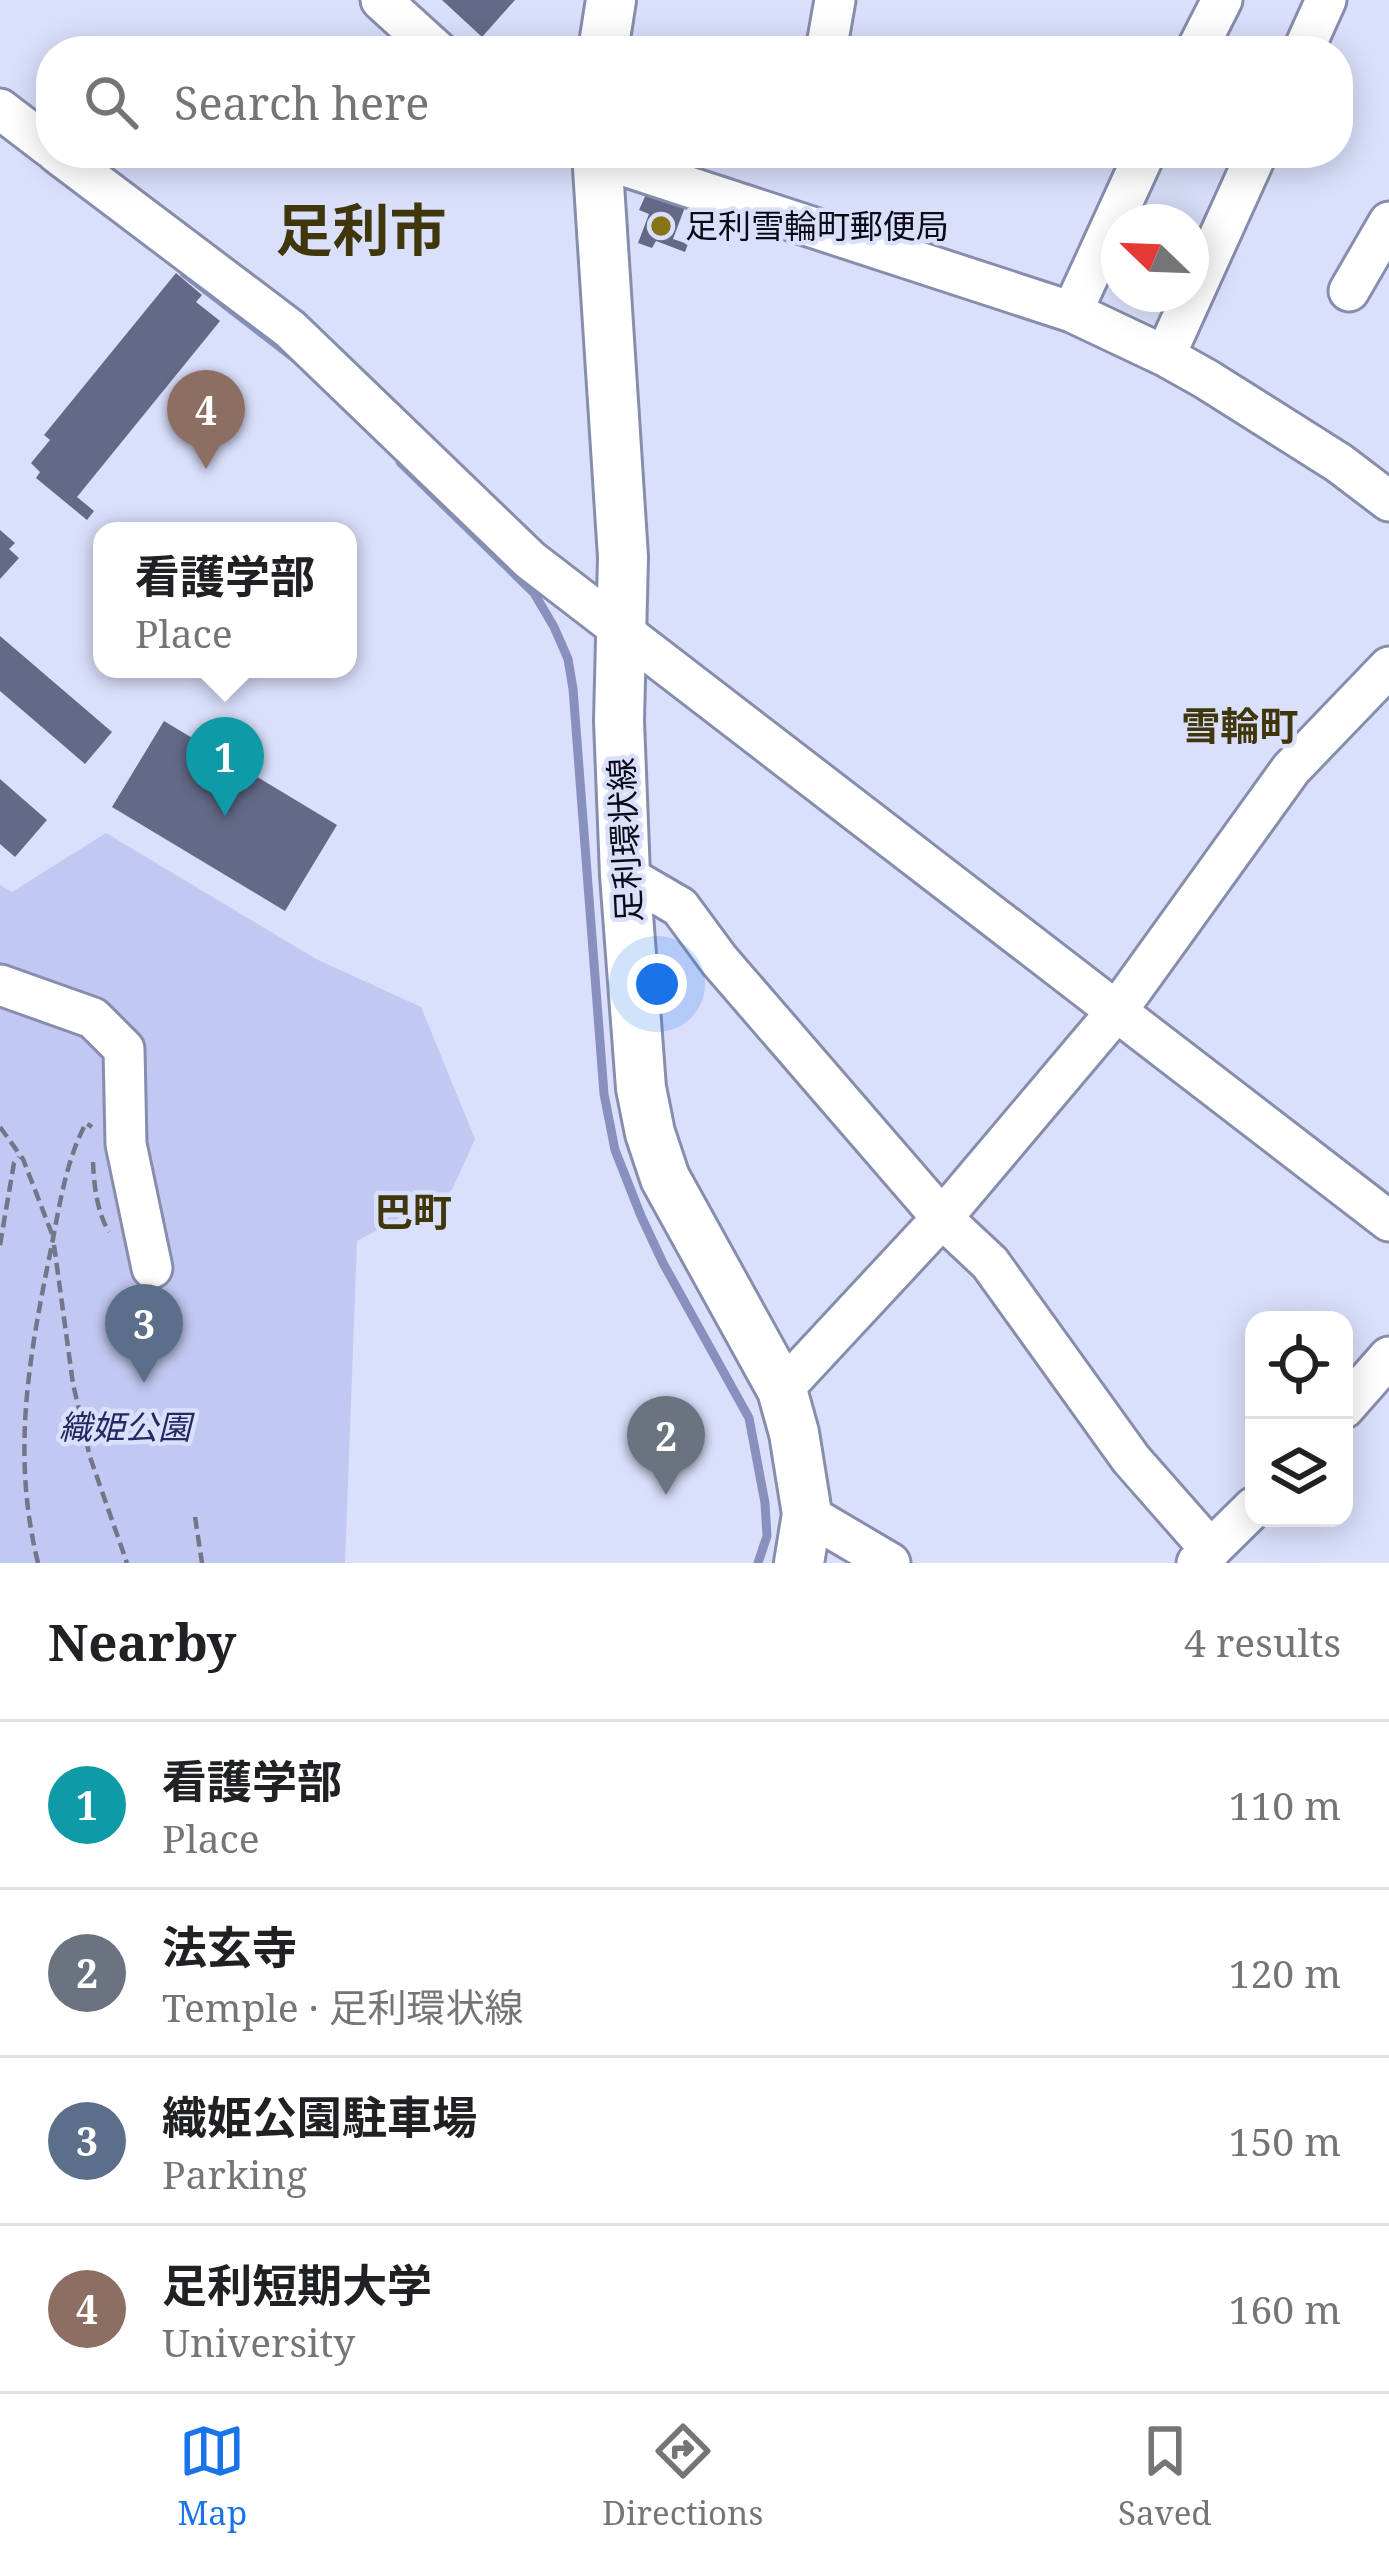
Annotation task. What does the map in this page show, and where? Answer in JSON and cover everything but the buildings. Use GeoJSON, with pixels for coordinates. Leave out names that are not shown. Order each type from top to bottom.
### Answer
{"type":"FeatureCollection","features":[{"type":"Feature","properties":{"kind":"main road"},"geometry":{"type":"LineString","coordinates":[[605,36],[610,0]]}},
{"type":"Feature","properties":{"kind":"main road","name":"足利環状線"},"geometry":{"type":"LineString","coordinates":[[598,168],[622,557],[619,721],[641,1088],[665,1178],[782,1390],[808,1514],[799,1563]]}},
{"type":"Feature","properties":{"kind":"street"},"geometry":{"type":"LineString","coordinates":[[381,0],[421,36]]}},
{"type":"Feature","properties":{"kind":"street"},"geometry":{"type":"LineString","coordinates":[[829,36],[835,0]]}},
{"type":"Feature","properties":{"kind":"street"},"geometry":{"type":"LineString","coordinates":[[1204,36],[1222,0]]}},
{"type":"Feature","properties":{"kind":"street"},"geometry":{"type":"LineString","coordinates":[[1310,36],[1326,0]]}},
{"type":"Feature","properties":{"kind":"street"},"geometry":{"type":"LineString","coordinates":[[0,109],[36,136]]}},
{"type":"Feature","properties":{"kind":"street"},"geometry":{"type":"LineString","coordinates":[[78,168],[290,328],[530,560],[1389,1221]]}},
{"type":"Feature","properties":{"kind":"street"},"geometry":{"type":"LineString","coordinates":[[636,168],[1072,312],[1165,356],[1339,463],[1389,501]]}},
{"type":"Feature","properties":{"kind":"street"},"geometry":{"type":"LineString","coordinates":[[1072,312],[1138,168]]}},
{"type":"Feature","properties":{"kind":"street"},"geometry":{"type":"LineString","coordinates":[[1165,356],[1250,168]]}},
{"type":"Feature","properties":{"kind":"street"},"geometry":{"type":"LineString","coordinates":[[1348,291],[1389,222]]}},
{"type":"Feature","properties":{"kind":"street"},"geometry":{"type":"LineString","coordinates":[[782,1390],[942,1218],[1116,1012],[1291,769],[1389,667]]}},
{"type":"Feature","properties":{"kind":"street"},"geometry":{"type":"LineString","coordinates":[[626,875],[680,907],[719,960],[942,1218],[989,1263],[1204,1556],[1245,1516]]}},
{"type":"Feature","properties":{"kind":"street"},"geometry":{"type":"LineString","coordinates":[[0,985],[93,1018],[124,1049],[126,1144],[152,1268]]}},
{"type":"Feature","properties":{"kind":"street"},"geometry":{"type":"LineString","coordinates":[[1353,1398],[1389,1357]]}},
{"type":"Feature","properties":{"kind":"street"},"geometry":{"type":"LineString","coordinates":[[808,1514],[890,1563]]}},
{"type":"Feature","properties":{"kind":"path"},"geometry":{"type":"LineString","coordinates":[[38,1563],[27,1514],[26,1380],[64,1185],[86,1123],[92,1128],[94,1186],[108,1231]]}},
{"type":"Feature","properties":{"kind":"path"},"geometry":{"type":"LineString","coordinates":[[0,1127],[23,1160],[52,1226],[73,1384],[90,1457],[127,1563]]}},
{"type":"Feature","properties":{"kind":"path"},"geometry":{"type":"LineString","coordinates":[[0,1245],[14,1163],[19,1157]]}},
{"type":"Feature","properties":{"kind":"path"},"geometry":{"type":"LineString","coordinates":[[195,1517],[202,1563]]}},
{"type":"Feature","properties":{"kind":"green space","name":"織姫公園"},"geometry":{"type":"Polygon","coordinates":[[[106,833],[316,959],[421,1007],[475,1139],[452,1190],[357,1241],[345,1563],[0,1563],[0,885],[12,892],[106,833]]]}},
{"type":"Feature","properties":{"kind":"waterway"},"geometry":{"type":"LineString","coordinates":[[184,273],[294,358]]}},
{"type":"Feature","properties":{"kind":"waterway"},"geometry":{"type":"LineString","coordinates":[[400,462],[534,593],[568,659],[604,1094],[615,1150],[663,1263],[749,1418],[765,1503],[767,1536],[758,1563]]}},
{"type":"Feature","properties":{"kind":"place","name":"足利雪輪町郵便局"},"geometry":{"type":"Point","coordinates":[661,226]}},
{"type":"Feature","properties":{"kind":"place","name":"足利短期大学"},"geometry":{"type":"Point","coordinates":[206,469]}},
{"type":"Feature","properties":{"kind":"place","name":"看護学部"},"geometry":{"type":"Point","coordinates":[225,816]}},
{"type":"Feature","properties":{"kind":"place","name":"織姫公園駐車場"},"geometry":{"type":"Point","coordinates":[144,1383]}},
{"type":"Feature","properties":{"kind":"place","name":"法玄寺"},"geometry":{"type":"Point","coordinates":[666,1495]}},
{"type":"Feature","properties":{"kind":"district","name":"足利市"},"geometry":{"type":"Point","coordinates":[361,231]}},
{"type":"Feature","properties":{"kind":"district","name":"雪輪町"},"geometry":{"type":"Point","coordinates":[1240,726]}},
{"type":"Feature","properties":{"kind":"district","name":"巴町"},"geometry":{"type":"Point","coordinates":[413,1212]}}]}
